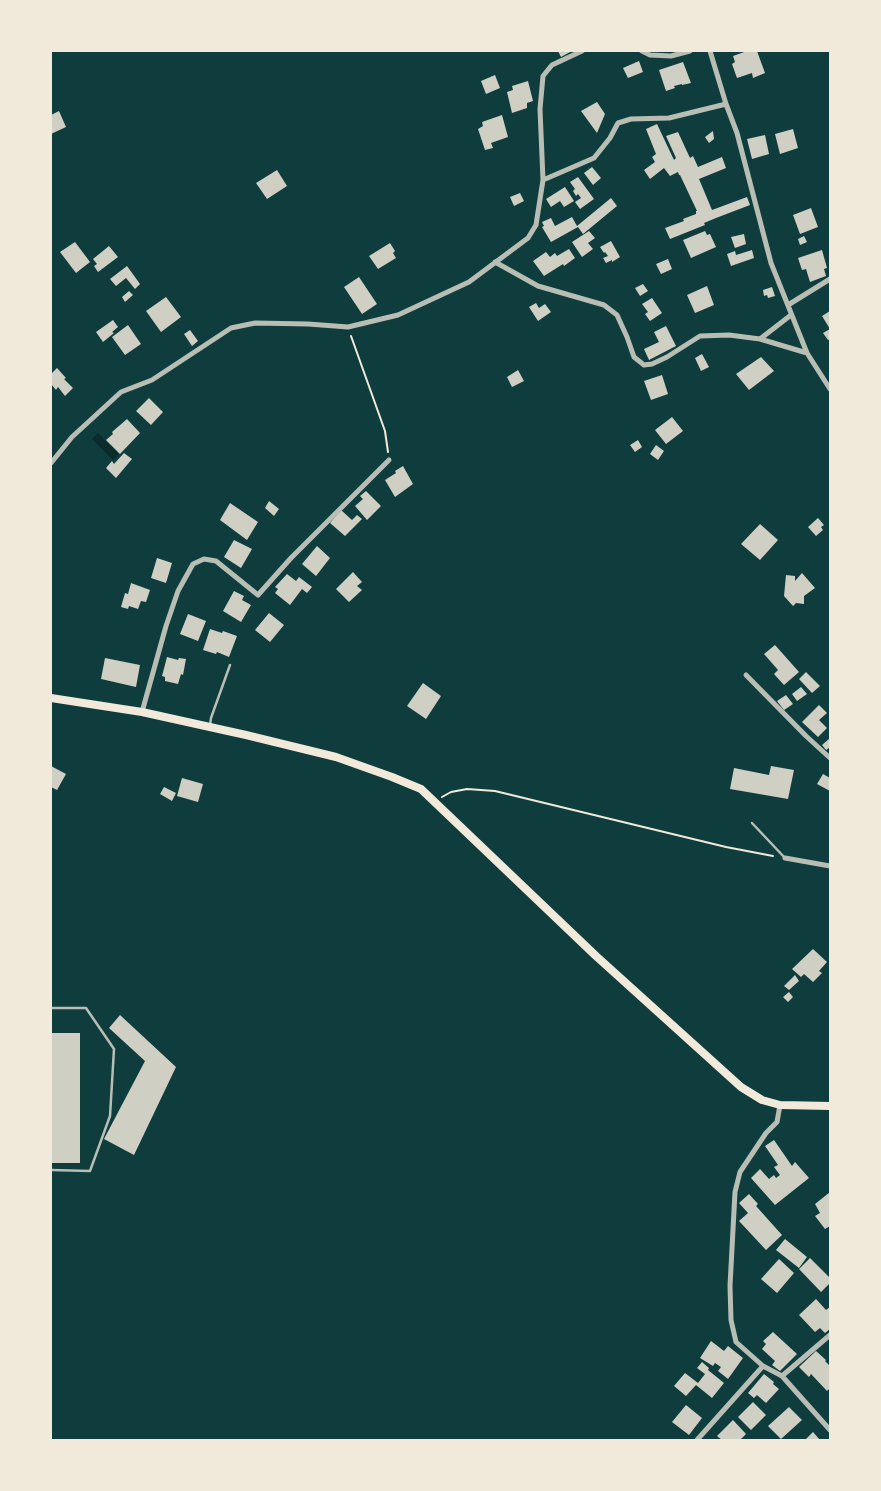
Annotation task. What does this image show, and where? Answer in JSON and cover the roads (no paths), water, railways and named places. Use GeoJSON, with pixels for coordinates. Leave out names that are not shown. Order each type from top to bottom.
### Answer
{"type":"FeatureCollection","features":[{"type":"Feature","properties":{"kind":"main road"},"geometry":{"type":"LineString","coordinates":[[51,698],[142,712],[336,757],[421,789],[596,956],[741,1087],[762,1100],[780,1105],[830,1106]]}},
{"type":"Feature","properties":{"kind":"street"},"geometry":{"type":"LineString","coordinates":[[51,463],[72,437],[121,392],[152,380],[231,328],[255,323],[348,327],[398,315],[469,282],[528,238],[536,225],[543,180],[540,109],[544,76],[552,65],[582,51]]}},
{"type":"Feature","properties":{"kind":"street"},"geometry":{"type":"LineString","coordinates":[[642,51],[650,54],[672,56],[690,51]]}},
{"type":"Feature","properties":{"kind":"street"},"geometry":{"type":"LineString","coordinates":[[710,51],[737,133],[771,263],[807,353],[830,389]]}},
{"type":"Feature","properties":{"kind":"street"},"geometry":{"type":"LineString","coordinates":[[543,180],[594,158],[610,138],[618,124],[631,119],[669,118],[726,104]]}},
{"type":"Feature","properties":{"kind":"street"},"geometry":{"type":"LineString","coordinates":[[495,262],[538,286],[604,305],[617,315],[634,357],[644,365],[652,364],[667,357],[700,336],[729,335],[760,339],[807,353]]}},
{"type":"Feature","properties":{"kind":"street"},"geometry":{"type":"LineString","coordinates":[[788,305],[830,279]]}},
{"type":"Feature","properties":{"kind":"street"},"geometry":{"type":"LineString","coordinates":[[760,339],[791,314]]}},
{"type":"Feature","properties":{"kind":"street"},"geometry":{"type":"LineString","coordinates":[[142,712],[166,626],[178,591],[193,564],[204,559],[216,561],[258,594],[297,552],[390,460]]}},
{"type":"Feature","properties":{"kind":"street"},"geometry":{"type":"LineString","coordinates":[[746,675],[830,758]]}},
{"type":"Feature","properties":{"kind":"street"},"geometry":{"type":"LineString","coordinates":[[785,858],[830,866]]}},
{"type":"Feature","properties":{"kind":"street"},"geometry":{"type":"LineString","coordinates":[[780,1105],[777,1122],[766,1133],[740,1172],[735,1192],[730,1286],[731,1320],[736,1342],[763,1366],[782,1376],[830,1430]]}},
{"type":"Feature","properties":{"kind":"street"},"geometry":{"type":"LineString","coordinates":[[782,1376],[830,1335]]}},
{"type":"Feature","properties":{"kind":"street"},"geometry":{"type":"LineString","coordinates":[[697,1440],[763,1366]]}},
{"type":"Feature","properties":{"kind":"lane"},"geometry":{"type":"LineString","coordinates":[[210,727],[211,718],[230,665]]}},
{"type":"Feature","properties":{"kind":"lane"},"geometry":{"type":"LineString","coordinates":[[752,823],[785,858]]}},
{"type":"Feature","properties":{"kind":"lane"},"geometry":{"type":"LineString","coordinates":[[51,1008],[86,1008],[114,1049],[110,1116],[90,1171],[51,1170]]}},
{"type":"Feature","properties":{"kind":"water"},"geometry":{"type":"Polygon","coordinates":[[[98,433],[119,454],[113,460],[92,439],[98,433]]]}}]}
